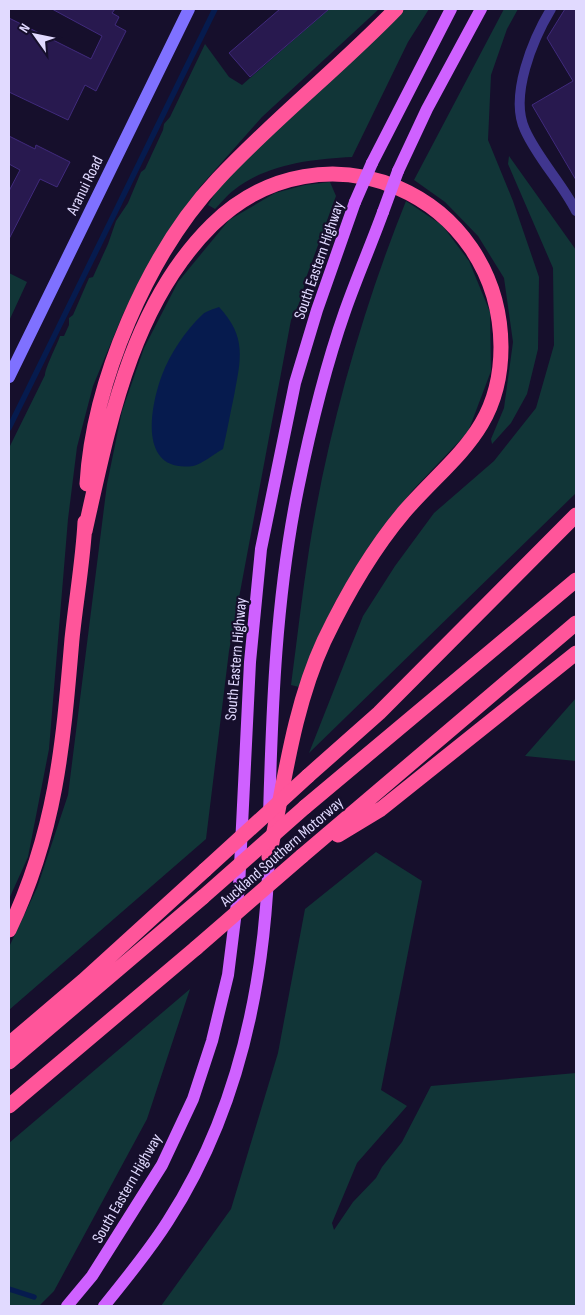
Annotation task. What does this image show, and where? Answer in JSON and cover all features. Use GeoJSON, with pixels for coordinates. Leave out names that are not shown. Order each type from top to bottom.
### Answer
{"type":"FeatureCollection","features":[{"type":"Feature","properties":{"kind":"highway"},"geometry":{"type":"LineString","coordinates":[[9,930],[39,858],[54,800],[65,726],[85,531],[91,441],[123,333],[161,258],[188,215],[216,180],[396,9]]}},
{"type":"Feature","properties":{"kind":"highway"},"geometry":{"type":"LineString","coordinates":[[85,531],[109,422],[125,370],[138,340],[168,282],[185,257],[210,226],[231,208],[257,193],[315,175],[346,174],[366,176],[386,182],[409,193],[437,211],[462,237],[476,257],[488,281],[498,319],[500,365],[495,390],[486,417],[468,445],[404,513],[364,566],[325,640],[311,672],[300,706],[269,857]]}},
{"type":"Feature","properties":{"kind":"highway"},"geometry":{"type":"LineString","coordinates":[[9,1044],[83,981],[378,713],[576,515]]}},
{"type":"Feature","properties":{"kind":"highway","name":"Auckland Southern Motorway"},"geometry":{"type":"LineString","coordinates":[[9,1062],[576,580]]}},
{"type":"Feature","properties":{"kind":"highway","name":"Auckland Southern Motorway"},"geometry":{"type":"LineString","coordinates":[[9,1106],[576,623]]}},
{"type":"Feature","properties":{"kind":"highway"},"geometry":{"type":"LineString","coordinates":[[302,856],[380,809],[576,653]]}},
{"type":"Feature","properties":{"kind":"main road","name":"South Eastern Highway"},"geometry":{"type":"LineString","coordinates":[[67,1306],[92,1276],[162,1165],[193,1099],[212,1041],[228,975],[239,887],[250,662],[261,549],[295,384],[317,310],[355,202],[372,163],[451,9]]}},
{"type":"Feature","properties":{"kind":"main road"},"geometry":{"type":"LineString","coordinates":[[104,1306],[138,1264],[168,1221],[195,1173],[215,1130],[235,1075],[253,1008],[262,955],[269,857],[272,702],[282,591],[298,491],[326,372],[345,312],[398,171],[427,109],[481,9]]}},
{"type":"Feature","properties":{"kind":"street","name":"Aranui Road"},"geometry":{"type":"LineString","coordinates":[[9,377],[189,9]]}},
{"type":"Feature","properties":{"kind":"lane"},"geometry":{"type":"LineString","coordinates":[[550,9],[537,31],[527,63],[520,92],[520,113],[524,130],[575,205]]}},
{"type":"Feature","properties":{"kind":"green space"},"geometry":{"type":"Polygon","coordinates":[[[329,9],[379,9],[262,117],[199,188],[157,252],[123,314],[93,386],[77,447],[68,519],[49,749],[28,857],[9,899],[9,448],[45,375],[60,336],[64,336],[69,325],[69,318],[73,315],[89,278],[93,277],[116,221],[128,203],[141,172],[145,169],[163,130],[164,124],[170,117],[205,44],[229,77],[242,85],[329,9]]]}},
{"type":"Feature","properties":{"kind":"green space"},"geometry":{"type":"Polygon","coordinates":[[[404,9],[429,9],[408,42],[352,157],[306,161],[275,169],[247,181],[231,192],[215,209],[208,205],[217,190],[248,157],[387,28],[404,9]]]}},
{"type":"Feature","properties":{"kind":"green space"},"geometry":{"type":"Polygon","coordinates":[[[504,9],[518,9],[507,29],[491,75],[488,140],[513,201],[539,277],[538,349],[527,394],[511,423],[492,444],[491,439],[504,408],[513,342],[504,278],[478,236],[445,202],[414,180],[504,9]]]}},
{"type":"Feature","properties":{"kind":"green space"},"geometry":{"type":"Polygon","coordinates":[[[509,156],[576,250],[576,493],[309,753],[363,616],[395,566],[434,513],[494,461],[536,408],[554,345],[553,268],[508,164],[509,156]]]}},
{"type":"Feature","properties":{"kind":"green space"},"geometry":{"type":"Polygon","coordinates":[[[330,182],[336,196],[306,278],[300,302],[291,320],[229,651],[206,839],[9,1010],[9,947],[37,888],[68,795],[107,484],[122,411],[144,348],[178,282],[229,220],[275,193],[305,185],[330,182]]]}},
{"type":"Feature","properties":{"kind":"green space"},"geometry":{"type":"Polygon","coordinates":[[[406,201],[442,225],[469,261],[490,312],[491,371],[468,432],[412,491],[369,546],[334,604],[299,687],[291,685],[309,550],[326,462],[336,417],[361,329],[406,201]]]}},
{"type":"Feature","properties":{"kind":"green space"},"geometry":{"type":"Polygon","coordinates":[[[9,273],[27,282],[9,321],[9,273]]]}},
{"type":"Feature","properties":{"kind":"green space"},"geometry":{"type":"Polygon","coordinates":[[[576,698],[576,761],[525,756],[576,698]]]}},
{"type":"Feature","properties":{"kind":"green space"},"geometry":{"type":"Polygon","coordinates":[[[376,852],[422,881],[381,1090],[407,1106],[357,1163],[332,1223],[334,1230],[353,1202],[376,1178],[382,1167],[402,1142],[431,1086],[576,1073],[576,1306],[161,1306],[231,1209],[278,1053],[305,909],[376,852]]]}},
{"type":"Feature","properties":{"kind":"green space"},"geometry":{"type":"Polygon","coordinates":[[[190,989],[147,1119],[54,1291],[39,1306],[9,1306],[9,1143],[190,989]]]}},
{"type":"Feature","properties":{"kind":"water"},"geometry":{"type":"Polygon","coordinates":[[[219,307],[234,328],[240,349],[239,371],[223,449],[197,465],[175,465],[163,459],[156,449],[152,435],[154,404],[158,388],[169,359],[184,335],[204,314],[219,307]]]}},
{"type":"Feature","properties":{"kind":"building"},"geometry":{"type":"Polygon","coordinates":[[[52,9],[115,9],[112,13],[119,17],[115,25],[126,31],[96,91],[85,85],[68,120],[9,92],[9,18],[91,59],[102,36],[52,9]]]}},
{"type":"Feature","properties":{"kind":"building"},"geometry":{"type":"Polygon","coordinates":[[[280,9],[329,9],[250,77],[229,53],[280,9]]]}},
{"type":"Feature","properties":{"kind":"building"},"geometry":{"type":"Polygon","coordinates":[[[565,9],[576,9],[576,180],[532,105],[573,81],[547,38],[565,9]]]}},
{"type":"Feature","properties":{"kind":"building"},"geometry":{"type":"Polygon","coordinates":[[[9,136],[35,149],[36,145],[70,162],[57,187],[40,179],[9,239],[9,191],[20,170],[9,164],[9,136]]]}},
{"type":"Feature","properties":{"kind":"waterway"},"geometry":{"type":"LineString","coordinates":[[9,428],[215,9]]}},
{"type":"Feature","properties":{"kind":"waterway"},"geometry":{"type":"LineString","coordinates":[[9,1289],[34,1297]]}}]}
